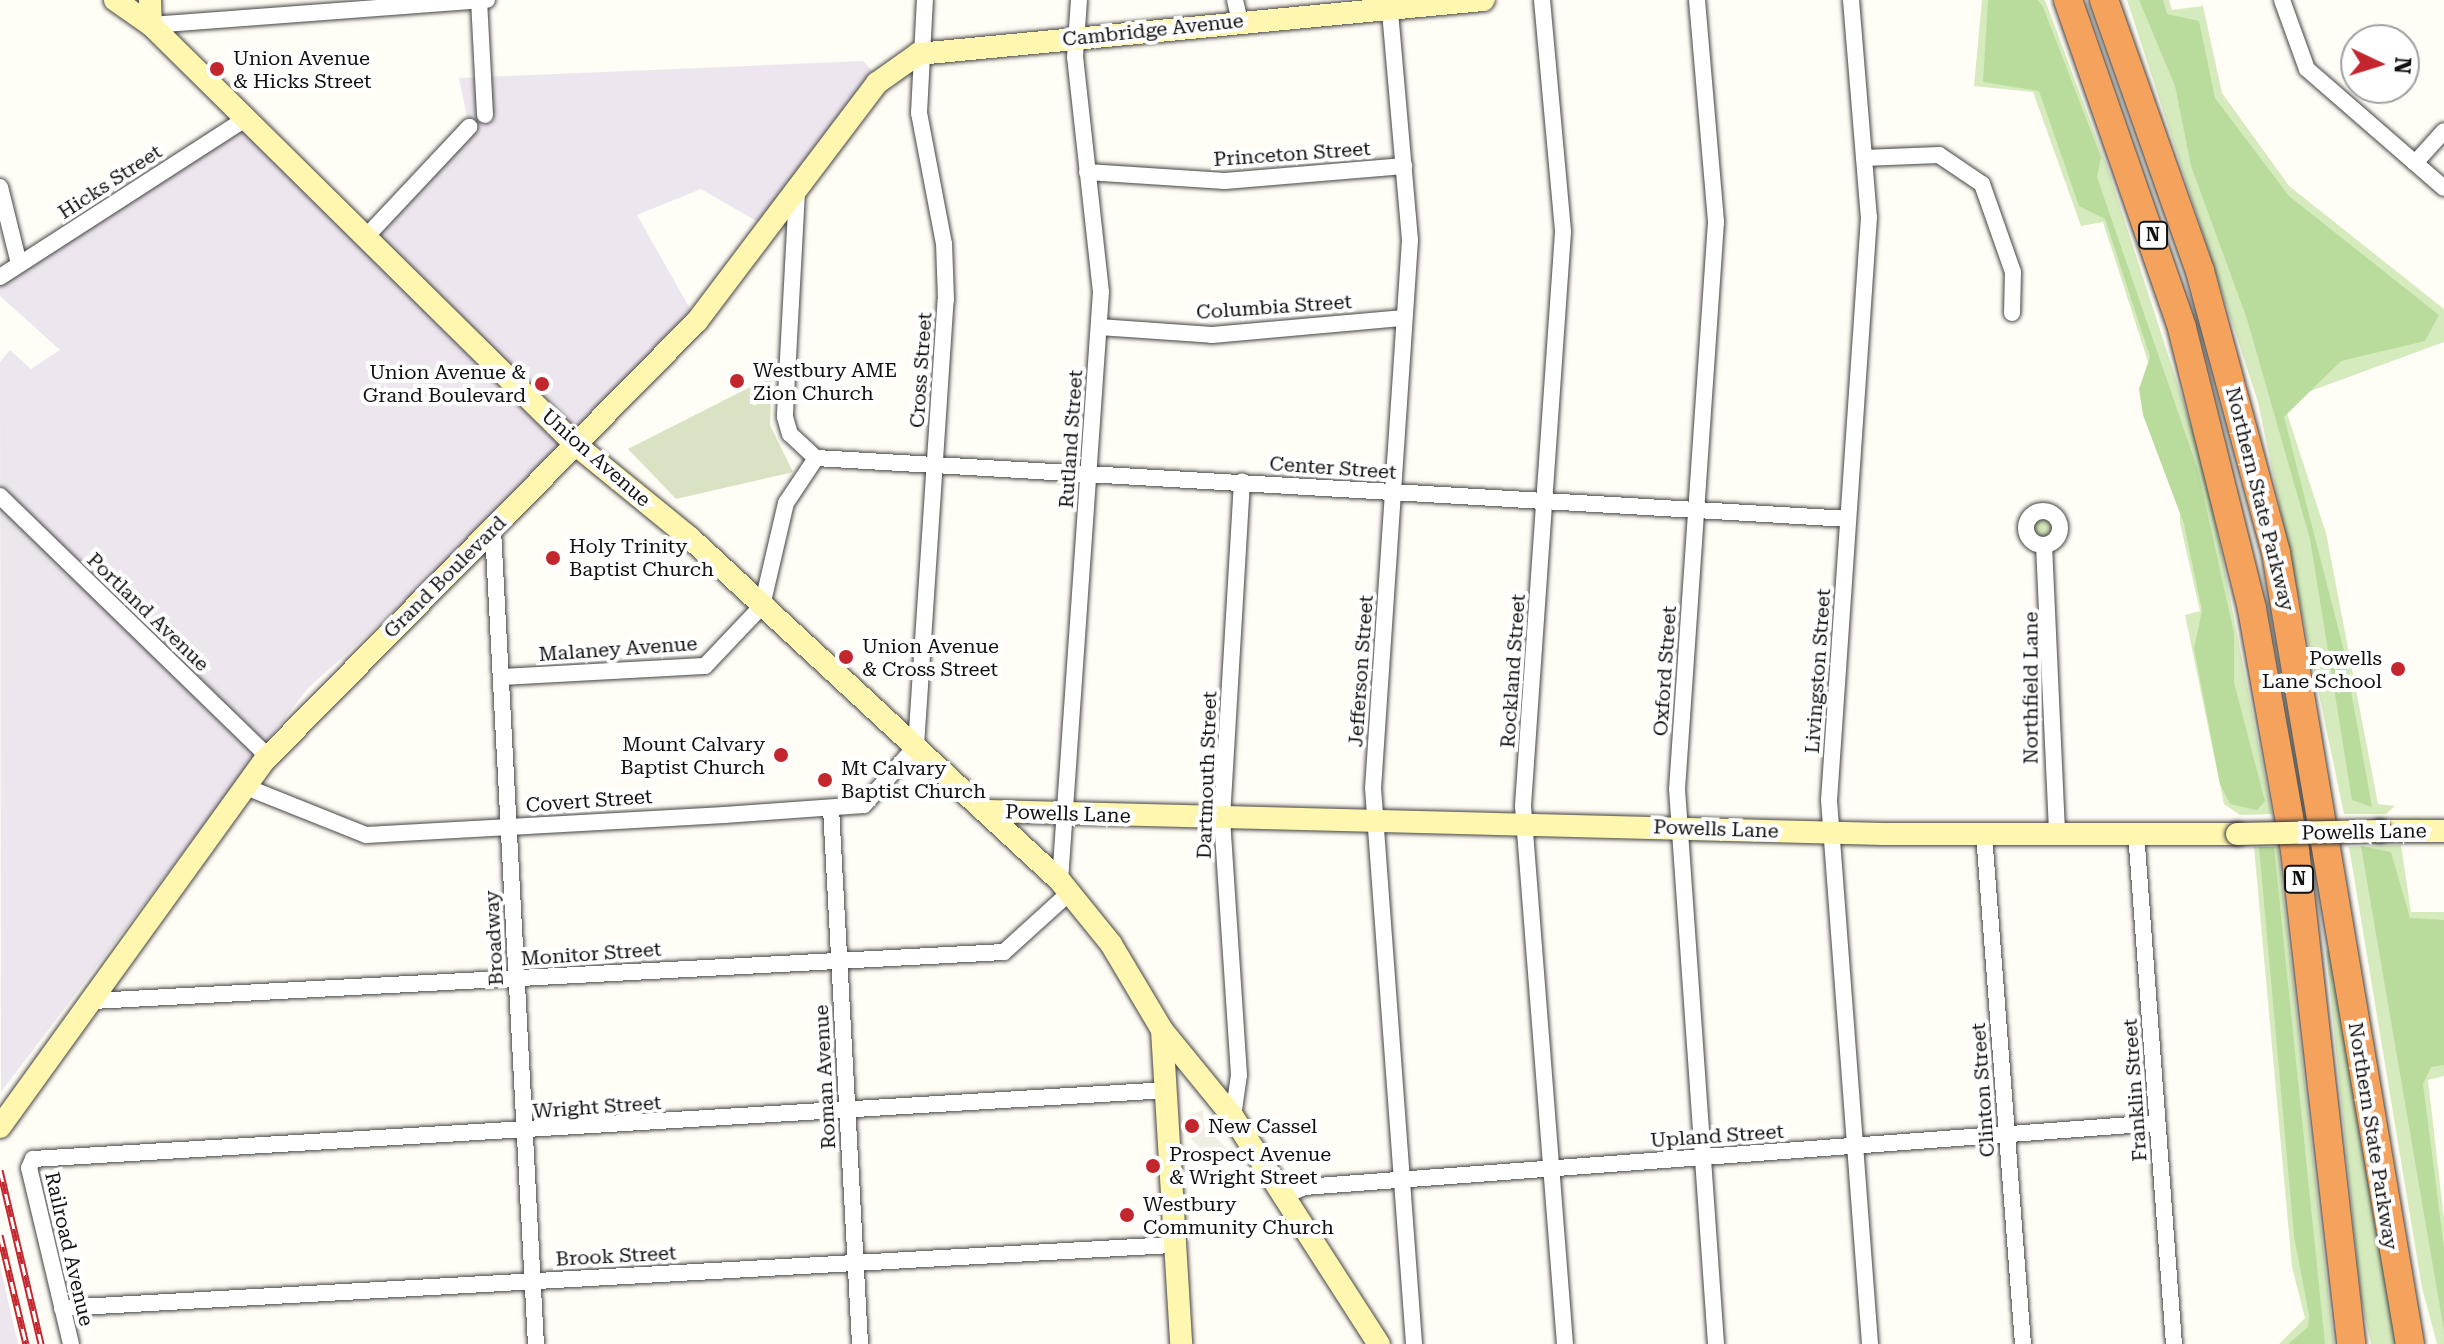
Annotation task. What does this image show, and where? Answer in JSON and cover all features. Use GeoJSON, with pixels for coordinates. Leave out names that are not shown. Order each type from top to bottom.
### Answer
{"type":"FeatureCollection","features":[{"type":"Feature","properties":{"kind":"highway","name":"Northern State Parkway"},"geometry":{"type":"LineString","coordinates":[[2068,0],[2173,297],[2252,609],[2295,850],[2351,1344]]}},
{"type":"Feature","properties":{"kind":"highway","name":"Northern State Parkway"},"geometry":{"type":"LineString","coordinates":[[2104,0],[2200,271],[2276,553],[2410,1344]]}},
{"type":"Feature","properties":{"kind":"street","name":"Union Avenue"},"geometry":{"type":"LineString","coordinates":[[115,0],[151,25],[242,121],[576,445],[762,606],[988,811],[1064,887],[1111,944],[1162,1030],[1233,1117],[1281,1197],[1379,1344]]}},
{"type":"Feature","properties":{"kind":"street"},"geometry":{"type":"LineString","coordinates":[[150,0],[151,25],[324,5],[487,0]]}},
{"type":"Feature","properties":{"kind":"street"},"geometry":{"type":"LineString","coordinates":[[479,0],[485,115]]}},
{"type":"Feature","properties":{"kind":"street","name":"Cross Street"},"geometry":{"type":"LineString","coordinates":[[916,746],[935,463],[944,244],[922,140],[918,54],[925,0]]}},
{"type":"Feature","properties":{"kind":"street","name":"Rutland Street"},"geometry":{"type":"LineString","coordinates":[[1064,887],[1066,816],[1099,327],[1076,39],[1079,0]]}},
{"type":"Feature","properties":{"kind":"street","name":"Cambridge Avenue"},"geometry":{"type":"LineString","coordinates":[[918,54],[1076,39],[1238,10],[1483,0]]}},
{"type":"Feature","properties":{"kind":"street","name":"Rockland Street"},"geometry":{"type":"LineString","coordinates":[[1542,0],[1563,232],[1527,826],[1565,1344]]}},
{"type":"Feature","properties":{"kind":"street","name":"Oxford Street"},"geometry":{"type":"LineString","coordinates":[[1697,0],[1716,222],[1696,510],[1679,828],[1716,1344]]}},
{"type":"Feature","properties":{"kind":"street","name":"Livingston Street"},"geometry":{"type":"LineString","coordinates":[[1851,0],[1869,217],[1831,833],[1870,1344]]}},
{"type":"Feature","properties":{"kind":"street"},"geometry":{"type":"LineString","coordinates":[[2282,0],[2307,69],[2444,188]]}},
{"type":"Feature","properties":{"kind":"street","name":"Jefferson Street"},"geometry":{"type":"LineString","coordinates":[[1390,4],[1404,166],[1404,318],[1375,822],[1414,1344]]}},
{"type":"Feature","properties":{"kind":"street","name":"Grand Boulevard"},"geometry":{"type":"LineString","coordinates":[[0,1127],[268,757],[725,290],[877,83],[918,54]]}},
{"type":"Feature","properties":{"kind":"street","name":"Hicks Street"},"geometry":{"type":"LineString","coordinates":[[0,277],[242,121]]}},
{"type":"Feature","properties":{"kind":"street"},"geometry":{"type":"LineString","coordinates":[[364,239],[469,127]]}},
{"type":"Feature","properties":{"kind":"street"},"geometry":{"type":"LineString","coordinates":[[2415,163],[2444,131]]}},
{"type":"Feature","properties":{"kind":"street"},"geometry":{"type":"LineString","coordinates":[[1864,158],[1939,155],[1982,184],[2013,272],[2012,313]]}},
{"type":"Feature","properties":{"kind":"street","name":"Princeton Street"},"geometry":{"type":"LineString","coordinates":[[1087,172],[1225,181],[1404,166]]}},
{"type":"Feature","properties":{"kind":"street"},"geometry":{"type":"LineString","coordinates":[[0,187],[19,264]]}},
{"type":"Feature","properties":{"kind":"street"},"geometry":{"type":"LineString","coordinates":[[762,606],[786,503],[816,458],[790,434],[785,417],[797,192]]}},
{"type":"Feature","properties":{"kind":"street","name":"Columbia Street"},"geometry":{"type":"LineString","coordinates":[[1099,327],[1212,335],[1404,318]]}},
{"type":"Feature","properties":{"kind":"street","name":"Center Street"},"geometry":{"type":"LineString","coordinates":[[816,458],[1848,519]]}},
{"type":"Feature","properties":{"kind":"street","name":"Dartmouth Street"},"geometry":{"type":"LineString","coordinates":[[1233,1117],[1239,1075],[1222,818],[1242,482]]}},
{"type":"Feature","properties":{"kind":"street","name":"Portland Avenue"},"geometry":{"type":"LineString","coordinates":[[0,496],[268,757]]}},
{"type":"Feature","properties":{"kind":"street","name":"Broadway"},"geometry":{"type":"LineString","coordinates":[[493,530],[536,1344]]}},
{"type":"Feature","properties":{"kind":"street","name":"Northfield Lane"},"geometry":{"type":"LineString","coordinates":[[2044,545],[2057,831]]}},
{"type":"Feature","properties":{"kind":"street","name":"Malaney Avenue"},"geometry":{"type":"LineString","coordinates":[[501,677],[705,666],[762,606]]}},
{"type":"Feature","properties":{"kind":"street","name":"Covert Street"},"geometry":{"type":"LineString","coordinates":[[246,787],[366,835],[831,808],[864,805],[916,746]]}},
{"type":"Feature","properties":{"kind":"street","name":"Roman Avenue"},"geometry":{"type":"LineString","coordinates":[[831,808],[860,1344]]}},
{"type":"Feature","properties":{"kind":"street","name":"Powells Lane"},"geometry":{"type":"LineString","coordinates":[[988,811],[1066,816],[1831,833],[2444,831]]}},
{"type":"Feature","properties":{"kind":"street","name":"Franklin Street"},"geometry":{"type":"LineString","coordinates":[[2136,832],[2174,1344]]}},
{"type":"Feature","properties":{"kind":"street","name":"Clinton Street"},"geometry":{"type":"LineString","coordinates":[[1984,834],[2023,1344]]}},
{"type":"Feature","properties":{"kind":"street","name":"Monitor Street"},"geometry":{"type":"LineString","coordinates":[[88,1008],[517,978],[1004,952],[1064,887]]}},
{"type":"Feature","properties":{"kind":"street"},"geometry":{"type":"LineString","coordinates":[[1162,1030],[1181,1344]]}},
{"type":"Feature","properties":{"kind":"street","name":"Wright Street"},"geometry":{"type":"LineString","coordinates":[[30,1163],[1167,1090]]}},
{"type":"Feature","properties":{"kind":"street","name":"Upland Street"},"geometry":{"type":"LineString","coordinates":[[1281,1197],[1304,1187],[2158,1123]]}},
{"type":"Feature","properties":{"kind":"street","name":"Railroad Avenue"},"geometry":{"type":"LineString","coordinates":[[30,1163],[71,1344]]}},
{"type":"Feature","properties":{"kind":"street","name":"Brook Street"},"geometry":{"type":"LineString","coordinates":[[62,1308],[1173,1245]]}},
{"type":"Feature","properties":{"kind":"shaded area"},"geometry":{"type":"Polygon","coordinates":[[[863,61],[876,74],[772,230],[701,189],[637,215],[697,321],[567,457],[308,688],[1,1092],[0,362],[10,350],[31,369],[60,350],[0,296],[0,277],[242,121],[364,238],[469,127],[459,78],[863,61]]]}},
{"type":"Feature","properties":{"kind":"shaded area"},"geometry":{"type":"Polygon","coordinates":[[[1203,1110],[1204,1127],[1233,1154],[1193,1166],[1200,1148],[1191,1139],[1198,1129],[1189,1115],[1203,1110]]]}},
{"type":"Feature","properties":{"kind":"shaded area"},"geometry":{"type":"Polygon","coordinates":[[[0,1266],[18,1344],[0,1344],[0,1266]]]}},
{"type":"Feature","properties":{"kind":"green space"},"geometry":{"type":"Polygon","coordinates":[[[1982,0],[2045,0],[2108,169],[2205,469],[2272,814],[2240,815],[2224,804],[2185,615],[2200,611],[2180,523],[2180,461],[2103,222],[2081,226],[2033,92],[1974,86],[1982,0]]]}},
{"type":"Feature","properties":{"kind":"green space"},"geometry":{"type":"Polygon","coordinates":[[[1988,0],[2038,0],[2101,157],[2097,177],[2198,470],[2234,633],[2234,683],[2265,801],[2257,810],[2230,804],[2220,784],[2194,648],[2202,611],[2184,524],[2143,415],[2139,389],[2150,357],[2105,219],[2079,206],[2039,91],[1983,82],[1988,0]]]}},
{"type":"Feature","properties":{"kind":"green space"},"geometry":{"type":"Polygon","coordinates":[[[2127,0],[2169,0],[2172,10],[2203,6],[2222,93],[2289,186],[2444,309],[2444,342],[2283,401],[2326,533],[2378,804],[2395,806],[2386,814],[2344,814],[2258,402],[2127,0]]]}},
{"type":"Feature","properties":{"kind":"green space"},"geometry":{"type":"Polygon","coordinates":[[[2139,0],[2163,0],[2167,14],[2199,21],[2215,98],[2289,196],[2439,315],[2425,341],[2341,361],[2284,417],[2343,647],[2372,807],[2352,800],[2310,539],[2247,319],[2191,166],[2175,86],[2139,0]]]}},
{"type":"Feature","properties":{"kind":"green space"},"geometry":{"type":"Polygon","coordinates":[[[772,376],[770,425],[793,472],[676,499],[628,449],[772,376]]]}},
{"type":"Feature","properties":{"kind":"green space"},"geometry":{"type":"Polygon","coordinates":[[[2043,511],[2055,516],[2060,528],[2055,540],[2043,545],[2031,540],[2026,528],[2031,516],[2043,511]]]}},
{"type":"Feature","properties":{"kind":"green space"},"geometry":{"type":"Polygon","coordinates":[[[2401,845],[2411,912],[2444,912],[2444,1076],[2428,1080],[2444,1219],[2444,1344],[2437,1344],[2422,1288],[2349,847],[2401,845]]]}},
{"type":"Feature","properties":{"kind":"green space"},"geometry":{"type":"Polygon","coordinates":[[[2361,846],[2391,852],[2410,918],[2444,920],[2444,1065],[2431,1067],[2423,1084],[2444,1248],[2444,1331],[2361,846]]]}},
{"type":"Feature","properties":{"kind":"green space"},"geometry":{"type":"Polygon","coordinates":[[[2254,847],[2278,847],[2334,1344],[2279,1344],[2305,1318],[2292,1267],[2254,847]]]}},
{"type":"Feature","properties":{"kind":"green space"},"geometry":{"type":"Polygon","coordinates":[[[2259,847],[2274,847],[2325,1344],[2288,1344],[2308,1327],[2309,1315],[2294,1236],[2259,847]]]}},
{"type":"Feature","properties":{"kind":"green space"},"geometry":{"type":"Polygon","coordinates":[[[2326,951],[2331,951],[2396,1344],[2371,1344],[2361,1298],[2326,951]]]}},
{"type":"Feature","properties":{"kind":"railway"},"geometry":{"type":"LineString","coordinates":[[0,1170],[41,1344]]}},
{"type":"Feature","properties":{"kind":"railway"},"geometry":{"type":"LineString","coordinates":[[0,1235],[26,1344]]}},
{"type":"Feature","properties":{"kind":"place","name":"Union Avenue & Hicks Street"},"geometry":{"type":"Point","coordinates":[217,69]}},
{"type":"Feature","properties":{"kind":"place","name":"Westbury AME Zion Church"},"geometry":{"type":"Point","coordinates":[737,381]}},
{"type":"Feature","properties":{"kind":"place","name":"Union Avenue & Grand Boulevard"},"geometry":{"type":"Point","coordinates":[542,384]}},
{"type":"Feature","properties":{"kind":"place","name":"Holy Trinity Baptist Church"},"geometry":{"type":"Point","coordinates":[553,558]}},
{"type":"Feature","properties":{"kind":"place","name":"Union Avenue & Cross Street"},"geometry":{"type":"Point","coordinates":[846,657]}},
{"type":"Feature","properties":{"kind":"place","name":"Powells Lane School"},"geometry":{"type":"Point","coordinates":[2398,669]}},
{"type":"Feature","properties":{"kind":"place","name":"Mount Calvary Baptist Church"},"geometry":{"type":"Point","coordinates":[781,755]}},
{"type":"Feature","properties":{"kind":"place","name":"Mt Calvary Baptist Church"},"geometry":{"type":"Point","coordinates":[825,780]}},
{"type":"Feature","properties":{"kind":"place","name":"New Cassel"},"geometry":{"type":"Point","coordinates":[1192,1126]}},
{"type":"Feature","properties":{"kind":"place","name":"Prospect Avenue & Wright Street"},"geometry":{"type":"Point","coordinates":[1153,1166]}},
{"type":"Feature","properties":{"kind":"place","name":"Westbury Community Church"},"geometry":{"type":"Point","coordinates":[1127,1215]}}]}
